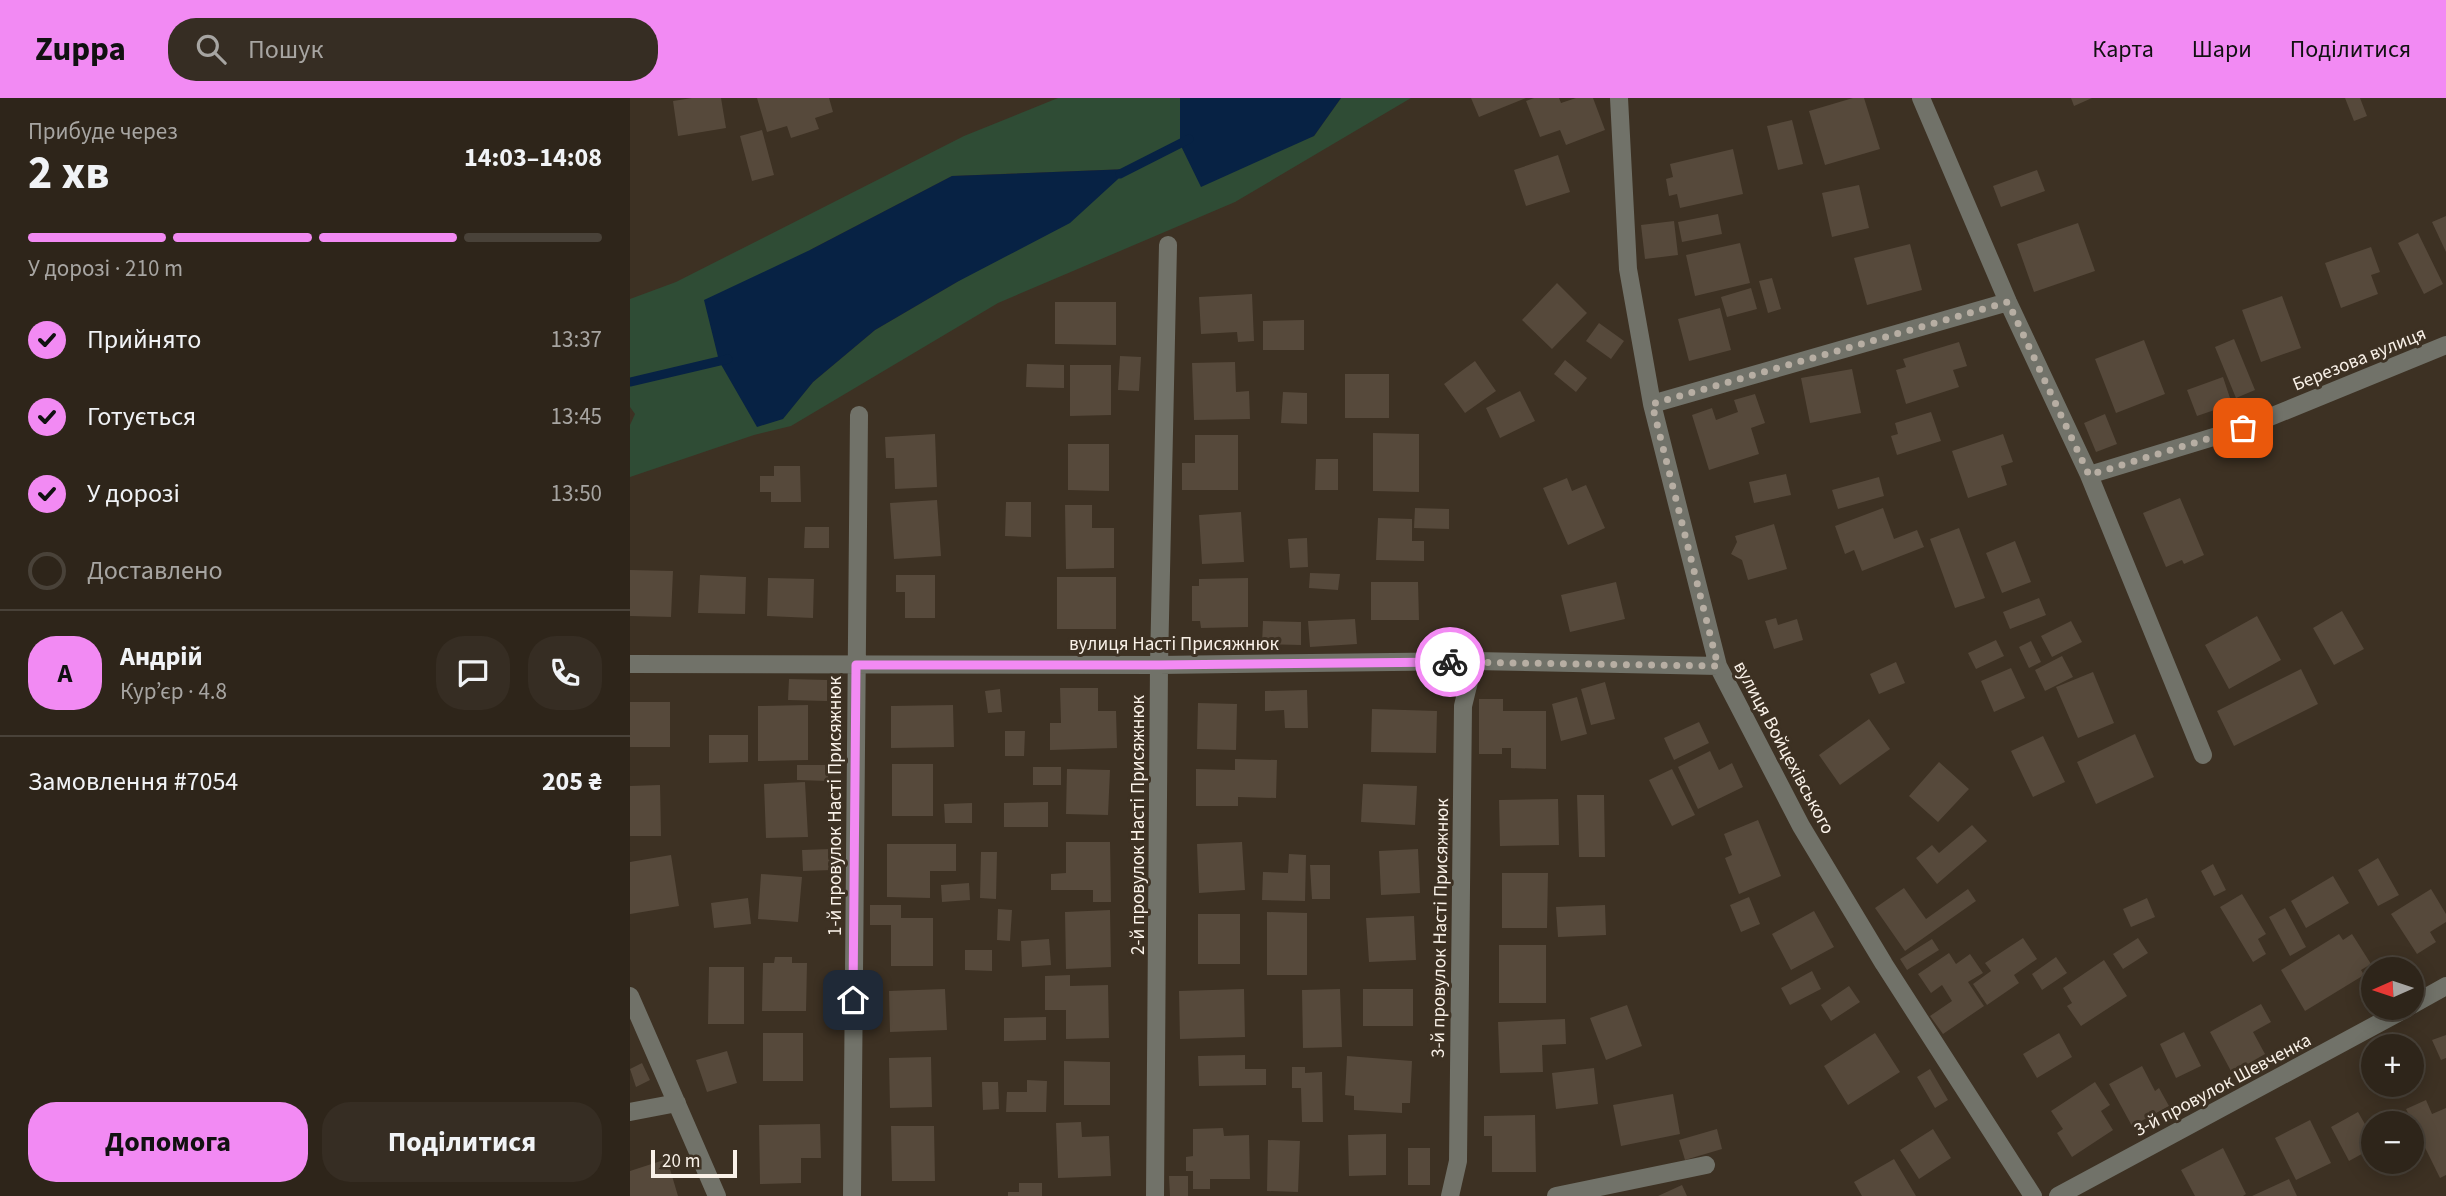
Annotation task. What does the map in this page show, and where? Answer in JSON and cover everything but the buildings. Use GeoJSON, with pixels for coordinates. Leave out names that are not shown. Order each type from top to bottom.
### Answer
{"type":"FeatureCollection","features":[{"type":"Feature","properties":{"kind":"street","name":"вулиця Войцехівського"},"geometry":{"type":"LineString","coordinates":[[1619,98],[1628,269],[1652,404],[1718,666],[1808,838],[1884,964],[2033,1196]]}},
{"type":"Feature","properties":{"kind":"street"},"geometry":{"type":"LineString","coordinates":[[1921,98],[2008,302],[2089,475],[2203,755]]}},
{"type":"Feature","properties":{"kind":"street","name":"2-й провулок Насті Присяжнюк"},"geometry":{"type":"LineString","coordinates":[[1155,1196],[1159,665],[1168,245]]}},
{"type":"Feature","properties":{"kind":"street"},"geometry":{"type":"LineString","coordinates":[[1652,404],[2008,302]]}},
{"type":"Feature","properties":{"kind":"street","name":"Березова вулиця"},"geometry":{"type":"LineString","coordinates":[[2089,475],[2243,428],[2446,345]]}},
{"type":"Feature","properties":{"kind":"street","name":"1-й провулок Насті Присяжнюк"},"geometry":{"type":"LineString","coordinates":[[852,1196],[859,415]]}},
{"type":"Feature","properties":{"kind":"street","name":"вулиця Насті Присяжнюк"},"geometry":{"type":"LineString","coordinates":[[630,664],[1159,665],[1474,661],[1718,666]]}},
{"type":"Feature","properties":{"kind":"street","name":"3-й провулок Насті Присяжнюк"},"geometry":{"type":"LineString","coordinates":[[1450,1196],[1458,1161],[1463,706],[1474,661]]}},
{"type":"Feature","properties":{"kind":"street"},"geometry":{"type":"LineString","coordinates":[[2424,998],[2446,986]]}},
{"type":"Feature","properties":{"kind":"street"},"geometry":{"type":"LineString","coordinates":[[630,996],[717,1196]]}},
{"type":"Feature","properties":{"kind":"street","name":"3-й провулок Шевченка"},"geometry":{"type":"LineString","coordinates":[[2058,1196],[2385,1020]]}},
{"type":"Feature","properties":{"kind":"street"},"geometry":{"type":"LineString","coordinates":[[630,1112],[677,1103]]}},
{"type":"Feature","properties":{"kind":"street"},"geometry":{"type":"LineString","coordinates":[[1556,1196],[1706,1165]]}},
{"type":"Feature","properties":{"kind":"green space"},"geometry":{"type":"Polygon","coordinates":[[[1058,98],[1180,98],[1180,144],[1314,136],[1341,98],[1411,98],[1235,202],[998,303],[791,426],[754,435],[630,477],[630,425],[635,414],[630,407],[630,299],[676,282],[964,136],[1058,98]],[[1127,169],[952,176],[810,250],[783,418],[813,382],[875,330],[957,282],[1127,169]]]}},
{"type":"Feature","properties":{"kind":"water"},"geometry":{"type":"Polygon","coordinates":[[[1180,98],[1341,98],[1314,136],[1201,187],[1180,144],[1180,98]]]}},
{"type":"Feature","properties":{"kind":"water"},"geometry":{"type":"Polygon","coordinates":[[[1129,169],[1070,223],[957,282],[875,330],[813,382],[783,419],[757,427],[719,361],[704,300],[810,250],[952,176],[1129,169]]]}},
{"type":"Feature","properties":{"kind":"waterway"},"geometry":{"type":"LineString","coordinates":[[1120,174],[1189,139]]}},
{"type":"Feature","properties":{"kind":"waterway"},"geometry":{"type":"LineString","coordinates":[[630,382],[728,359]]}},
{"type":"Feature","properties":{"kind":"way so far"},"geometry":{"type":"LineString","coordinates":[[1450,662],[1718,666],[1652,404],[2008,302],[2089,475],[2243,428]]}},
{"type":"Feature","properties":{"kind":"route"},"geometry":{"type":"LineString","coordinates":[[853,1000],[856,665],[1450,662]]}}]}
